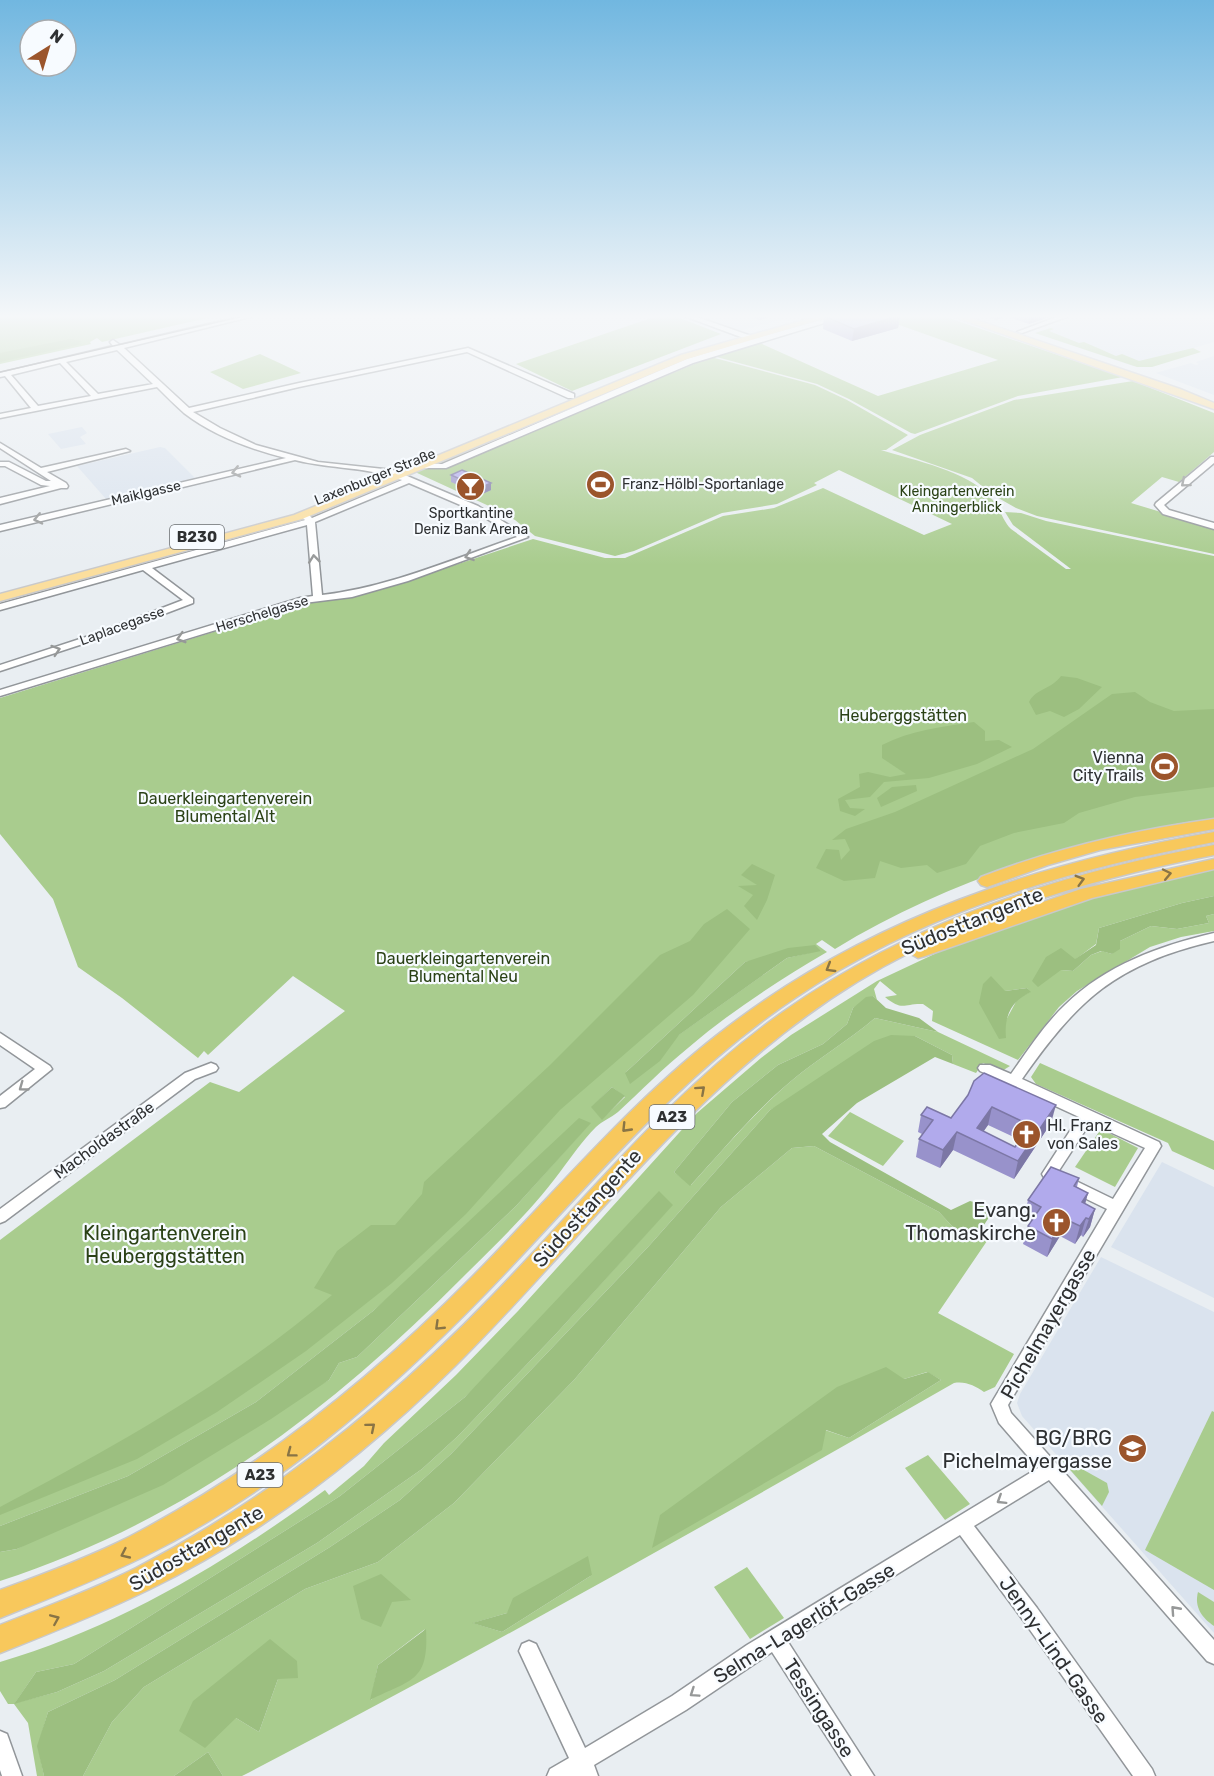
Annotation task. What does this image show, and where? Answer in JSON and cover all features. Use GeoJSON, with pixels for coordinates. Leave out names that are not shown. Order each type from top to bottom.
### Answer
{"type":"FeatureCollection","features":[{"type":"Feature","properties":{"kind":"highway"},"geometry":{"type":"LineString","coordinates":[[881,939],[943,900],[1046,860],[1138,836],[1214,824]]}},
{"type":"Feature","properties":{"kind":"highway","name":"Südosttangente"},"geometry":{"type":"LineString","coordinates":[[0,1604],[85,1572],[176,1528],[241,1488],[321,1431],[363,1397],[441,1324],[603,1152],[693,1065],[770,1005],[881,939],[954,907],[1039,876],[1127,853],[1214,837]]}},
{"type":"Feature","properties":{"kind":"highway","name":"Südosttangente"},"geometry":{"type":"LineString","coordinates":[[0,1640],[96,1603],[189,1556],[261,1511],[342,1452],[413,1390],[465,1340],[629,1162],[689,1101],[756,1042],[788,1018],[870,965],[960,922],[1051,888],[1140,864],[1214,850]]}},
{"type":"Feature","properties":{"kind":"highway"},"geometry":{"type":"LineString","coordinates":[[870,965],[928,949],[1087,893],[1214,864]]}},
{"type":"Feature","properties":{"kind":"main road","name":"Laxenburger Straße"},"geometry":{"type":"LineString","coordinates":[[0,598],[307,518],[565,399]]}},
{"type":"Feature","properties":{"kind":"main road","name":"Laxenburger Straße"},"geometry":{"type":"LineString","coordinates":[[0,590],[295,509],[400,476],[584,399]]}},
{"type":"Feature","properties":{"kind":"main road"},"geometry":{"type":"LineString","coordinates":[[1196,399],[1214,406]]}},
{"type":"Feature","properties":{"kind":"street"},"geometry":{"type":"LineString","coordinates":[[27,399],[36,409]]}},
{"type":"Feature","properties":{"kind":"street"},"geometry":{"type":"LineString","coordinates":[[0,416],[87,399]]}},
{"type":"Feature","properties":{"kind":"street"},"geometry":{"type":"LineString","coordinates":[[173,399],[187,411],[217,430],[253,447],[293,458],[400,476]]}},
{"type":"Feature","properties":{"kind":"street"},"geometry":{"type":"LineString","coordinates":[[187,411],[239,399]]}},
{"type":"Feature","properties":{"kind":"street"},"geometry":{"type":"LineString","coordinates":[[0,445],[43,470],[64,486]]}},
{"type":"Feature","properties":{"kind":"street"},"geometry":{"type":"LineString","coordinates":[[43,470],[126,451]]}},
{"type":"Feature","properties":{"kind":"street","name":"Maiklgasse"},"geometry":{"type":"LineString","coordinates":[[0,528],[293,458]]}},
{"type":"Feature","properties":{"kind":"street"},"geometry":{"type":"LineString","coordinates":[[1214,459],[1159,506],[1166,512],[1214,525]]}},
{"type":"Feature","properties":{"kind":"street"},"geometry":{"type":"LineString","coordinates":[[0,464],[6,464],[44,483],[64,486]]}},
{"type":"Feature","properties":{"kind":"street","name":"Herschelgasse"},"geometry":{"type":"LineString","coordinates":[[0,693],[318,597],[352,594],[405,579],[524,537],[475,508],[400,476]]}},
{"type":"Feature","properties":{"kind":"street"},"geometry":{"type":"LineString","coordinates":[[0,501],[64,486]]}},
{"type":"Feature","properties":{"kind":"street"},"geometry":{"type":"LineString","coordinates":[[307,518],[318,597]]}},
{"type":"Feature","properties":{"kind":"street","name":"Laxenburger Straße"},"geometry":{"type":"LineString","coordinates":[[0,607],[145,567],[307,518]]}},
{"type":"Feature","properties":{"kind":"street","name":"Laplacegasse"},"geometry":{"type":"LineString","coordinates":[[0,668],[103,635],[190,601],[145,567]]}},
{"type":"Feature","properties":{"kind":"street"},"geometry":{"type":"LineString","coordinates":[[1013,1081],[1054,1025],[1096,986],[1156,953],[1214,937]]}},
{"type":"Feature","properties":{"kind":"street"},"geometry":{"type":"LineString","coordinates":[[0,1038],[45,1068],[30,1082],[0,1103]]}},
{"type":"Feature","properties":{"kind":"street","name":"Macholdastraße"},"geometry":{"type":"LineString","coordinates":[[0,1217],[190,1076],[211,1068]]}},
{"type":"Feature","properties":{"kind":"street"},"geometry":{"type":"LineString","coordinates":[[985,1068],[1088,1115],[1154,1146],[1116,1207],[1049,1174],[1088,1115]]}},
{"type":"Feature","properties":{"kind":"street","name":"Pichelmayergasse"},"geometry":{"type":"LineString","coordinates":[[1116,1207],[999,1404],[1005,1418],[1214,1654]]}},
{"type":"Feature","properties":{"kind":"street","name":"Selma-Lagerlöf-Gasse"},"geometry":{"type":"LineString","coordinates":[[557,1776],[585,1769],[775,1639],[1051,1469]]}},
{"type":"Feature","properties":{"kind":"street","name":"Jenny-Lind-Gasse"},"geometry":{"type":"LineString","coordinates":[[962,1524],[1030,1614],[1145,1776]]}},
{"type":"Feature","properties":{"kind":"street","name":"Tessingasse"},"geometry":{"type":"LineString","coordinates":[[775,1639],[864,1776]]}},
{"type":"Feature","properties":{"kind":"street"},"geometry":{"type":"LineString","coordinates":[[529,1651],[585,1769]]}},
{"type":"Feature","properties":{"kind":"street"},"geometry":{"type":"LineString","coordinates":[[0,1741],[12,1776]]}},
{"type":"Feature","properties":{"kind":"shaded area"},"geometry":{"type":"Polygon","coordinates":[[[82,427],[87,433],[80,437],[86,444],[61,449],[48,434],[82,427]]]}},
{"type":"Feature","properties":{"kind":"shaded area"},"geometry":{"type":"Polygon","coordinates":[[[160,447],[165,448],[195,478],[106,499],[77,466],[160,447]]]}},
{"type":"Feature","properties":{"kind":"shaded area"},"geometry":{"type":"Polygon","coordinates":[[[1162,1162],[1214,1187],[1214,1298],[1111,1247],[1162,1162]]]}},
{"type":"Feature","properties":{"kind":"shaded area","name":"BG/BRG Pichelmayergasse"},"geometry":{"type":"Polygon","coordinates":[[[1101,1257],[1214,1312],[1214,1633],[1022,1416],[1017,1403],[1020,1394],[1101,1257]]]}},
{"type":"Feature","properties":{"kind":"green space"},"geometry":{"type":"Polygon","coordinates":[[[590,399],[596,399],[442,464],[439,463],[590,399]]]}},
{"type":"Feature","properties":{"kind":"green space"},"geometry":{"type":"Polygon","coordinates":[[[611,399],[845,399],[908,435],[886,450],[881,450],[955,473],[981,488],[997,505],[1011,529],[1066,569],[1071,569],[1013,525],[1005,512],[1021,513],[1046,521],[1214,556],[1214,819],[1136,832],[1038,858],[934,897],[867,930],[835,949],[822,940],[816,944],[827,952],[773,985],[721,1021],[670,1063],[618,1112],[596,1127],[538,1200],[488,1252],[412,1327],[306,1417],[250,1458],[192,1494],[131,1527],[67,1556],[0,1581],[0,1552],[17,1549],[329,1380],[339,1363],[357,1357],[516,1206],[590,1123],[373,1311],[256,1402],[128,1476],[0,1526],[0,1240],[210,1082],[239,1092],[345,1011],[293,976],[208,1055],[204,1051],[198,1058],[122,998],[78,967],[53,899],[0,834],[0,698],[307,603],[380,590],[533,539],[605,558],[625,558],[723,516],[774,508],[823,488],[924,535],[952,524],[839,470],[814,483],[817,485],[777,504],[722,513],[634,551],[615,556],[535,536],[515,520],[489,506],[415,472],[424,468],[444,469],[611,399]],[[821,950],[745,962],[625,1073],[787,958],[821,950]],[[612,1087],[592,1107],[602,1119],[625,1097],[612,1087]]]}},
{"type":"Feature","properties":{"kind":"green space"},"geometry":{"type":"Polygon","coordinates":[[[849,399],[1010,399],[915,434],[849,399]]]}},
{"type":"Feature","properties":{"kind":"green space"},"geometry":{"type":"Polygon","coordinates":[[[1178,399],[1214,413],[1214,452],[1179,482],[1162,477],[1131,503],[1214,528],[1214,554],[1037,516],[1016,508],[993,495],[972,478],[892,450],[920,435],[1014,400],[1178,399]]]}},
{"type":"Feature","properties":{"kind":"green space"},"geometry":{"type":"Polygon","coordinates":[[[1061,676],[1077,678],[1102,687],[1079,709],[1064,717],[1050,711],[1036,715],[1029,702],[1039,691],[1053,684],[1061,676]]]}},
{"type":"Feature","properties":{"kind":"green space"},"geometry":{"type":"Polygon","coordinates":[[[1135,692],[1150,702],[1174,711],[1214,709],[1214,787],[1135,797],[1079,813],[1064,823],[1014,833],[980,846],[966,864],[937,873],[927,865],[901,868],[880,861],[875,878],[844,881],[816,868],[826,849],[839,850],[841,860],[850,850],[845,839],[832,840],[846,829],[895,812],[1033,749],[1112,694],[1135,692]]]}},
{"type":"Feature","properties":{"kind":"green space"},"geometry":{"type":"Polygon","coordinates":[[[974,722],[985,731],[985,741],[999,740],[1012,747],[977,764],[929,778],[884,782],[870,797],[845,800],[850,808],[865,809],[855,816],[840,811],[838,799],[860,787],[859,774],[868,772],[890,777],[906,774],[882,758],[882,745],[915,732],[974,722]]]}},
{"type":"Feature","properties":{"kind":"green space"},"geometry":{"type":"Polygon","coordinates":[[[916,785],[917,791],[881,807],[877,798],[892,787],[916,785]]]}},
{"type":"Feature","properties":{"kind":"green space"},"geometry":{"type":"Polygon","coordinates":[[[752,864],[775,875],[767,900],[757,920],[744,906],[753,895],[738,886],[757,885],[741,875],[752,864]]]}},
{"type":"Feature","properties":{"kind":"green space"},"geometry":{"type":"Polygon","coordinates":[[[1214,869],[1214,896],[1182,903],[1099,928],[1096,944],[1061,970],[1073,971],[1091,955],[1102,951],[1112,954],[1120,941],[1151,926],[1177,929],[1209,923],[1206,916],[1214,914],[1214,931],[1181,937],[1150,947],[1077,991],[1059,1007],[1018,1060],[932,1021],[933,1011],[923,1004],[900,1006],[891,1002],[885,997],[897,995],[880,981],[874,989],[877,1000],[873,996],[853,1008],[847,1024],[823,1044],[778,1065],[732,1102],[674,1172],[691,1185],[777,1094],[875,1018],[938,1032],[1010,1066],[1002,1071],[983,1063],[976,1073],[953,1064],[952,1055],[915,1036],[770,1110],[648,1247],[451,1454],[400,1500],[330,1547],[115,1680],[48,1712],[38,1746],[44,1776],[37,1776],[28,1723],[14,1704],[8,1704],[0,1691],[0,1662],[44,1648],[128,1612],[210,1567],[288,1517],[325,1490],[329,1495],[364,1466],[384,1443],[456,1375],[518,1311],[697,1113],[791,1035],[877,981],[943,950],[1108,890],[1214,869]],[[1027,988],[1005,991],[1005,1022],[1018,998],[1030,992],[1027,988]],[[672,1205],[465,1397],[340,1496],[74,1664],[36,1672],[15,1703],[57,1692],[104,1671],[317,1543],[422,1469],[458,1436],[555,1335],[672,1205]]]}},
{"type":"Feature","properties":{"kind":"green space"},"geometry":{"type":"Polygon","coordinates":[[[1214,896],[1214,914],[1206,916],[1209,923],[1177,929],[1151,926],[1120,941],[1120,949],[1112,954],[1101,951],[1091,955],[1073,971],[1061,970],[1038,987],[1032,981],[1046,957],[1061,948],[1075,959],[1096,945],[1099,928],[1182,903],[1214,896]]]}},
{"type":"Feature","properties":{"kind":"green space"},"geometry":{"type":"Polygon","coordinates":[[[727,909],[750,929],[693,995],[560,1110],[466,1214],[392,1283],[306,1351],[217,1412],[137,1459],[0,1515],[0,1507],[130,1436],[214,1384],[294,1326],[332,1295],[314,1288],[337,1251],[371,1225],[395,1225],[422,1194],[424,1182],[549,1066],[660,955],[690,941],[704,924],[727,909]]]}},
{"type":"Feature","properties":{"kind":"green space"},"geometry":{"type":"Polygon","coordinates":[[[815,945],[821,951],[787,958],[679,1035],[660,1061],[630,1084],[625,1073],[745,962],[788,948],[815,945]]]}},
{"type":"Feature","properties":{"kind":"green space"},"geometry":{"type":"Polygon","coordinates":[[[991,976],[1005,991],[1027,988],[1031,992],[1018,1000],[1010,1010],[1006,1023],[1006,1038],[999,1039],[979,1003],[983,984],[991,976]]]}},
{"type":"Feature","properties":{"kind":"green space"},"geometry":{"type":"Polygon","coordinates":[[[873,996],[886,1008],[919,1018],[938,1032],[875,1018],[776,1094],[738,1132],[690,1186],[674,1172],[732,1102],[778,1065],[823,1044],[847,1024],[853,1008],[866,997],[873,996]]]}},
{"type":"Feature","properties":{"kind":"green space"},"geometry":{"type":"Polygon","coordinates":[[[891,1035],[915,1036],[952,1055],[953,1064],[935,1057],[857,1103],[822,1134],[830,1142],[951,1210],[970,1201],[995,1208],[982,1228],[962,1237],[939,1212],[814,1146],[792,1148],[721,1207],[574,1380],[454,1503],[378,1562],[305,1589],[144,1687],[112,1722],[83,1776],[44,1776],[37,1746],[48,1712],[115,1680],[330,1547],[400,1500],[451,1454],[648,1247],[770,1110],[874,1041],[891,1035]]]}},
{"type":"Feature","properties":{"kind":"green space"},"geometry":{"type":"Polygon","coordinates":[[[1040,1063],[1214,1141],[1214,1170],[1172,1151],[1168,1143],[1036,1084],[1031,1077],[1040,1063]]]}},
{"type":"Feature","properties":{"kind":"green space"},"geometry":{"type":"Polygon","coordinates":[[[612,1087],[625,1096],[602,1120],[591,1107],[612,1087]]]}},
{"type":"Feature","properties":{"kind":"green space"},"geometry":{"type":"Polygon","coordinates":[[[850,1112],[904,1141],[883,1166],[828,1136],[850,1112]]]}},
{"type":"Feature","properties":{"kind":"green space"},"geometry":{"type":"Polygon","coordinates":[[[579,1118],[591,1123],[516,1206],[357,1357],[339,1363],[329,1380],[271,1419],[163,1485],[17,1549],[0,1552],[0,1526],[128,1476],[256,1402],[373,1311],[579,1118]]]}},
{"type":"Feature","properties":{"kind":"green space"},"geometry":{"type":"Polygon","coordinates":[[[1101,1129],[1138,1148],[1115,1187],[1075,1167],[1101,1129]]]}},
{"type":"Feature","properties":{"kind":"green space"},"geometry":{"type":"Polygon","coordinates":[[[814,1146],[939,1212],[962,1237],[982,1228],[987,1241],[938,1313],[1014,1354],[995,1387],[984,1392],[970,1384],[954,1383],[600,1583],[242,1776],[223,1776],[208,1752],[174,1776],[83,1776],[112,1722],[144,1687],[305,1589],[378,1562],[454,1503],[574,1380],[721,1207],[792,1148],[814,1146]],[[927,1372],[904,1379],[825,1430],[849,1438],[941,1380],[927,1372]],[[592,1575],[507,1613],[473,1623],[502,1632],[592,1575]],[[425,1629],[378,1665],[371,1700],[425,1629]],[[297,1661],[236,1718],[259,1732],[278,1679],[297,1661]]]}},
{"type":"Feature","properties":{"kind":"green space"},"geometry":{"type":"Polygon","coordinates":[[[659,1191],[673,1205],[555,1335],[458,1436],[422,1469],[317,1543],[104,1671],[57,1692],[14,1704],[36,1672],[74,1664],[340,1496],[465,1397],[659,1191]]]}},
{"type":"Feature","properties":{"kind":"green space"},"geometry":{"type":"Polygon","coordinates":[[[886,1367],[904,1379],[928,1372],[941,1380],[849,1438],[826,1430],[822,1450],[652,1548],[660,1515],[837,1387],[886,1367]]]}},
{"type":"Feature","properties":{"kind":"green space"},"geometry":{"type":"Polygon","coordinates":[[[1212,1411],[1214,1412],[1214,1590],[1145,1550],[1212,1411]]]}},
{"type":"Feature","properties":{"kind":"green space"},"geometry":{"type":"Polygon","coordinates":[[[928,1455],[970,1504],[945,1520],[905,1468],[928,1455]]]}},
{"type":"Feature","properties":{"kind":"green space"},"geometry":{"type":"Polygon","coordinates":[[[1057,1455],[1107,1483],[1109,1492],[1102,1506],[1057,1455]]]}},
{"type":"Feature","properties":{"kind":"green space"},"geometry":{"type":"Polygon","coordinates":[[[588,1556],[592,1575],[502,1632],[472,1623],[507,1613],[513,1598],[588,1556]]]}},
{"type":"Feature","properties":{"kind":"green space"},"geometry":{"type":"Polygon","coordinates":[[[747,1567],[784,1618],[750,1639],[714,1587],[747,1567]]]}},
{"type":"Feature","properties":{"kind":"green space"},"geometry":{"type":"Polygon","coordinates":[[[381,1574],[411,1600],[392,1602],[381,1627],[361,1619],[353,1586],[381,1574]]]}},
{"type":"Feature","properties":{"kind":"green space"},"geometry":{"type":"Polygon","coordinates":[[[1198,1592],[1214,1602],[1214,1626],[1200,1612],[1197,1603],[1198,1592]]]}},
{"type":"Feature","properties":{"kind":"green space"},"geometry":{"type":"Polygon","coordinates":[[[426,1629],[426,1646],[421,1669],[407,1682],[370,1700],[378,1665],[426,1629]]]}},
{"type":"Feature","properties":{"kind":"green space"},"geometry":{"type":"Polygon","coordinates":[[[270,1639],[297,1661],[298,1678],[278,1679],[259,1732],[236,1718],[205,1748],[179,1731],[193,1701],[270,1639]]]}},
{"type":"Feature","properties":{"kind":"green space"},"geometry":{"type":"Polygon","coordinates":[[[208,1752],[223,1776],[174,1776],[208,1752]]]}},
{"type":"Feature","properties":{"kind":"building"},"geometry":{"type":"Polygon","coordinates":[[[462,470],[491,483],[480,488],[451,475],[462,470]]]}},
{"type":"Feature","properties":{"kind":"building"},"geometry":{"type":"Polygon","coordinates":[[[984,1073],[1056,1105],[1018,1161],[957,1132],[943,1150],[919,1139],[933,1120],[921,1115],[927,1107],[951,1118],[968,1095],[974,1081],[984,1073]],[[992,1107],[977,1128],[1015,1147],[1030,1125],[992,1107]]]}},
{"type":"Feature","properties":{"kind":"building"},"geometry":{"type":"Polygon","coordinates":[[[1051,1167],[1079,1178],[1074,1186],[1088,1193],[1082,1202],[1095,1209],[1089,1219],[1086,1218],[1080,1226],[1065,1219],[1052,1239],[1028,1226],[1041,1207],[1028,1200],[1051,1167]]]}},
{"type":"Feature","properties":{"kind":"place","name":"Franz-Hölbl-Sportanlage"},"geometry":{"type":"Point","coordinates":[601,484]}},
{"type":"Feature","properties":{"kind":"place","name":"Sportkantine Deniz Bank Arena"},"geometry":{"type":"Point","coordinates":[471,486]}},
{"type":"Feature","properties":{"kind":"place","name":"Vienna City Trails"},"geometry":{"type":"Point","coordinates":[1165,766]}},
{"type":"Feature","properties":{"kind":"place","name":"Hl. Franz von Sales"},"geometry":{"type":"Point","coordinates":[1026,1134]}},
{"type":"Feature","properties":{"kind":"place","name":"Evang. Thomaskirche"},"geometry":{"type":"Point","coordinates":[1057,1222]}},
{"type":"Feature","properties":{"kind":"place","name":"BG/BRG Pichelmayergasse"},"geometry":{"type":"Point","coordinates":[1133,1449]}},
{"type":"Feature","properties":{"kind":"park label","name":"Kleingartenverein Anningerblick"},"geometry":{"type":"Point","coordinates":[957,500]}},
{"type":"Feature","properties":{"kind":"park label","name":"Heuberggstätten"},"geometry":{"type":"Point","coordinates":[903,715]}},
{"type":"Feature","properties":{"kind":"park label","name":"Dauerkleingartenverein Blumental Alt"},"geometry":{"type":"Point","coordinates":[225,807]}},
{"type":"Feature","properties":{"kind":"park label","name":"Dauerkleingartenverein Blumental Neu"},"geometry":{"type":"Point","coordinates":[463,967]}},
{"type":"Feature","properties":{"kind":"park label","name":"Kleingartenverein Heuberggstätten"},"geometry":{"type":"Point","coordinates":[165,1244]}}]}
